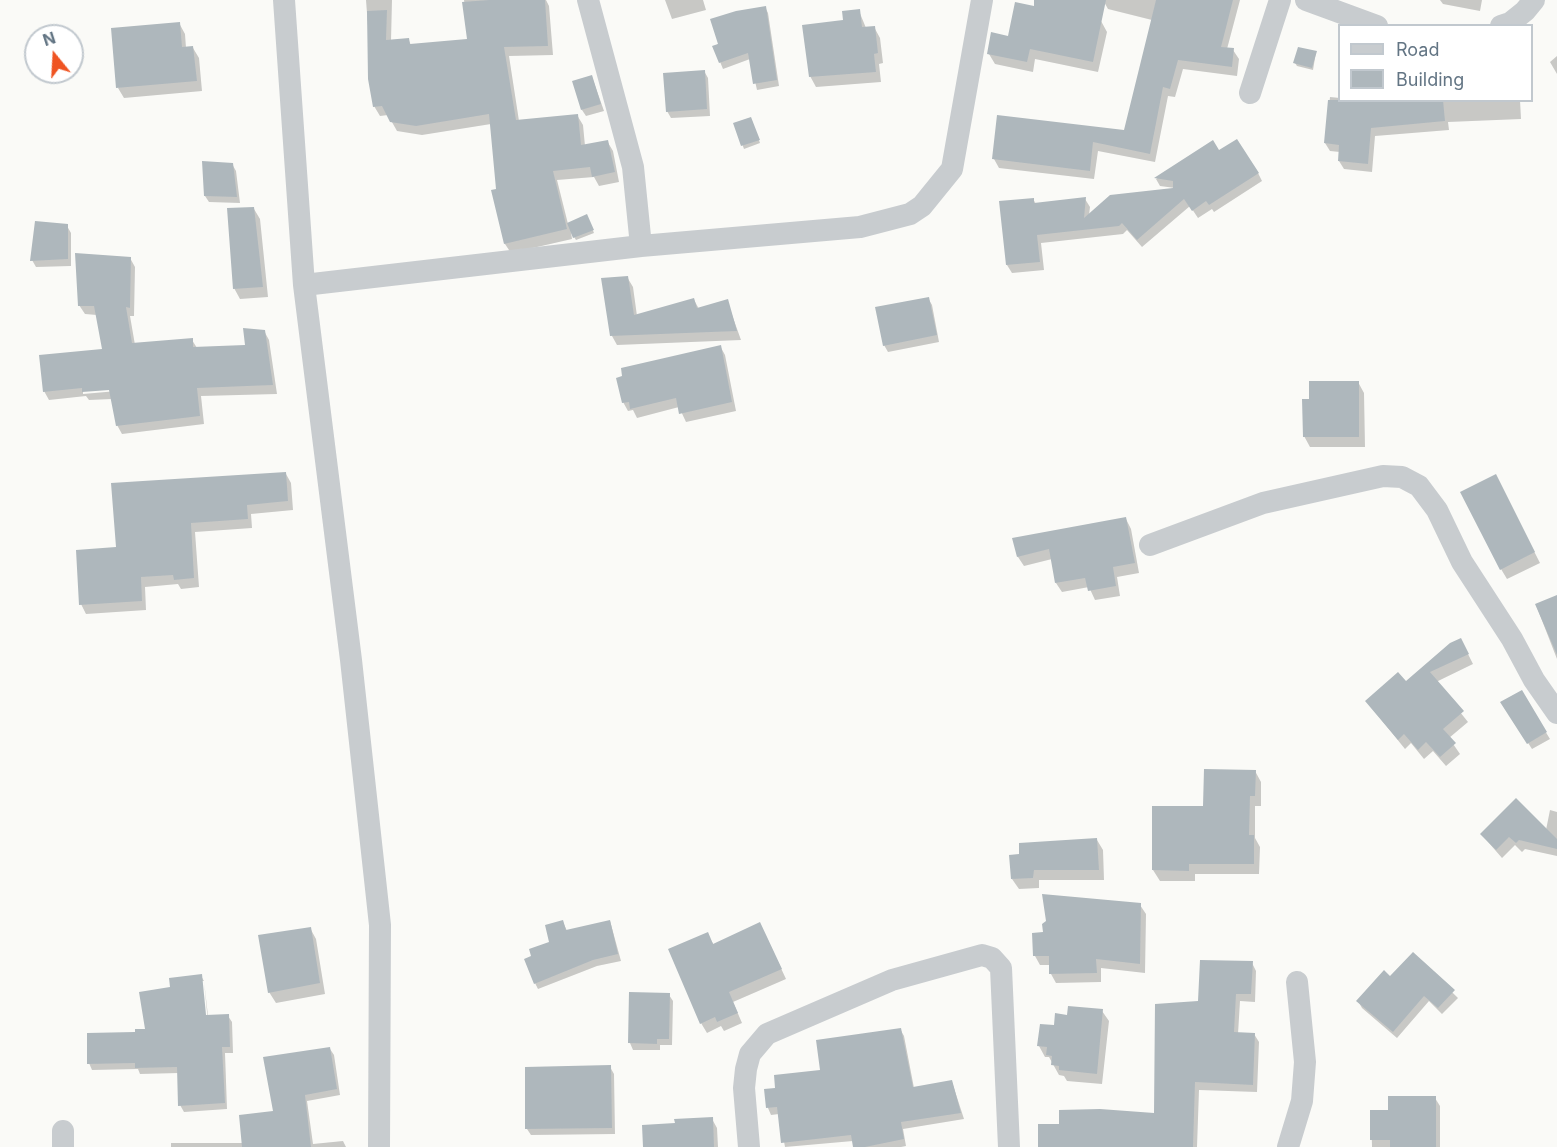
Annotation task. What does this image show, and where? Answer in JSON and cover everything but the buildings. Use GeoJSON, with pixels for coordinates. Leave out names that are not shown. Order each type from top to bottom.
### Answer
{"type":"FeatureCollection","features":[{"type":"Feature","properties":{"kind":"street"},"geometry":{"type":"LineString","coordinates":[[284,0],[304,285],[351,660],[380,925],[379,1147]]}},
{"type":"Feature","properties":{"kind":"street"},"geometry":{"type":"LineString","coordinates":[[588,0],[633,167],[641,246]]}},
{"type":"Feature","properties":{"kind":"street"},"geometry":{"type":"LineString","coordinates":[[304,285],[641,246],[860,227],[895,220],[922,206],[952,169],[982,0]]}},
{"type":"Feature","properties":{"kind":"street"},"geometry":{"type":"LineString","coordinates":[[1250,93],[1280,0]]}},
{"type":"Feature","properties":{"kind":"street"},"geometry":{"type":"LineString","coordinates":[[1306,0],[1372,24]]}},
{"type":"Feature","properties":{"kind":"street"},"geometry":{"type":"LineString","coordinates":[[1507,24],[1525,11],[1534,0]]}},
{"type":"Feature","properties":{"kind":"street"},"geometry":{"type":"LineString","coordinates":[[1150,545],[1263,503],[1383,476],[1402,477],[1419,486],[1437,510],[1462,562],[1512,639],[1534,680],[1557,713]]}},
{"type":"Feature","properties":{"kind":"street"},"geometry":{"type":"LineString","coordinates":[[749,1147],[744,1088],[746,1070],[750,1054],[767,1034],[892,980],[986,955],[1001,968],[1009,1147]]}},
{"type":"Feature","properties":{"kind":"street"},"geometry":{"type":"LineString","coordinates":[[1288,1147],[1302,1101],[1305,1062],[1297,982]]}}]}
